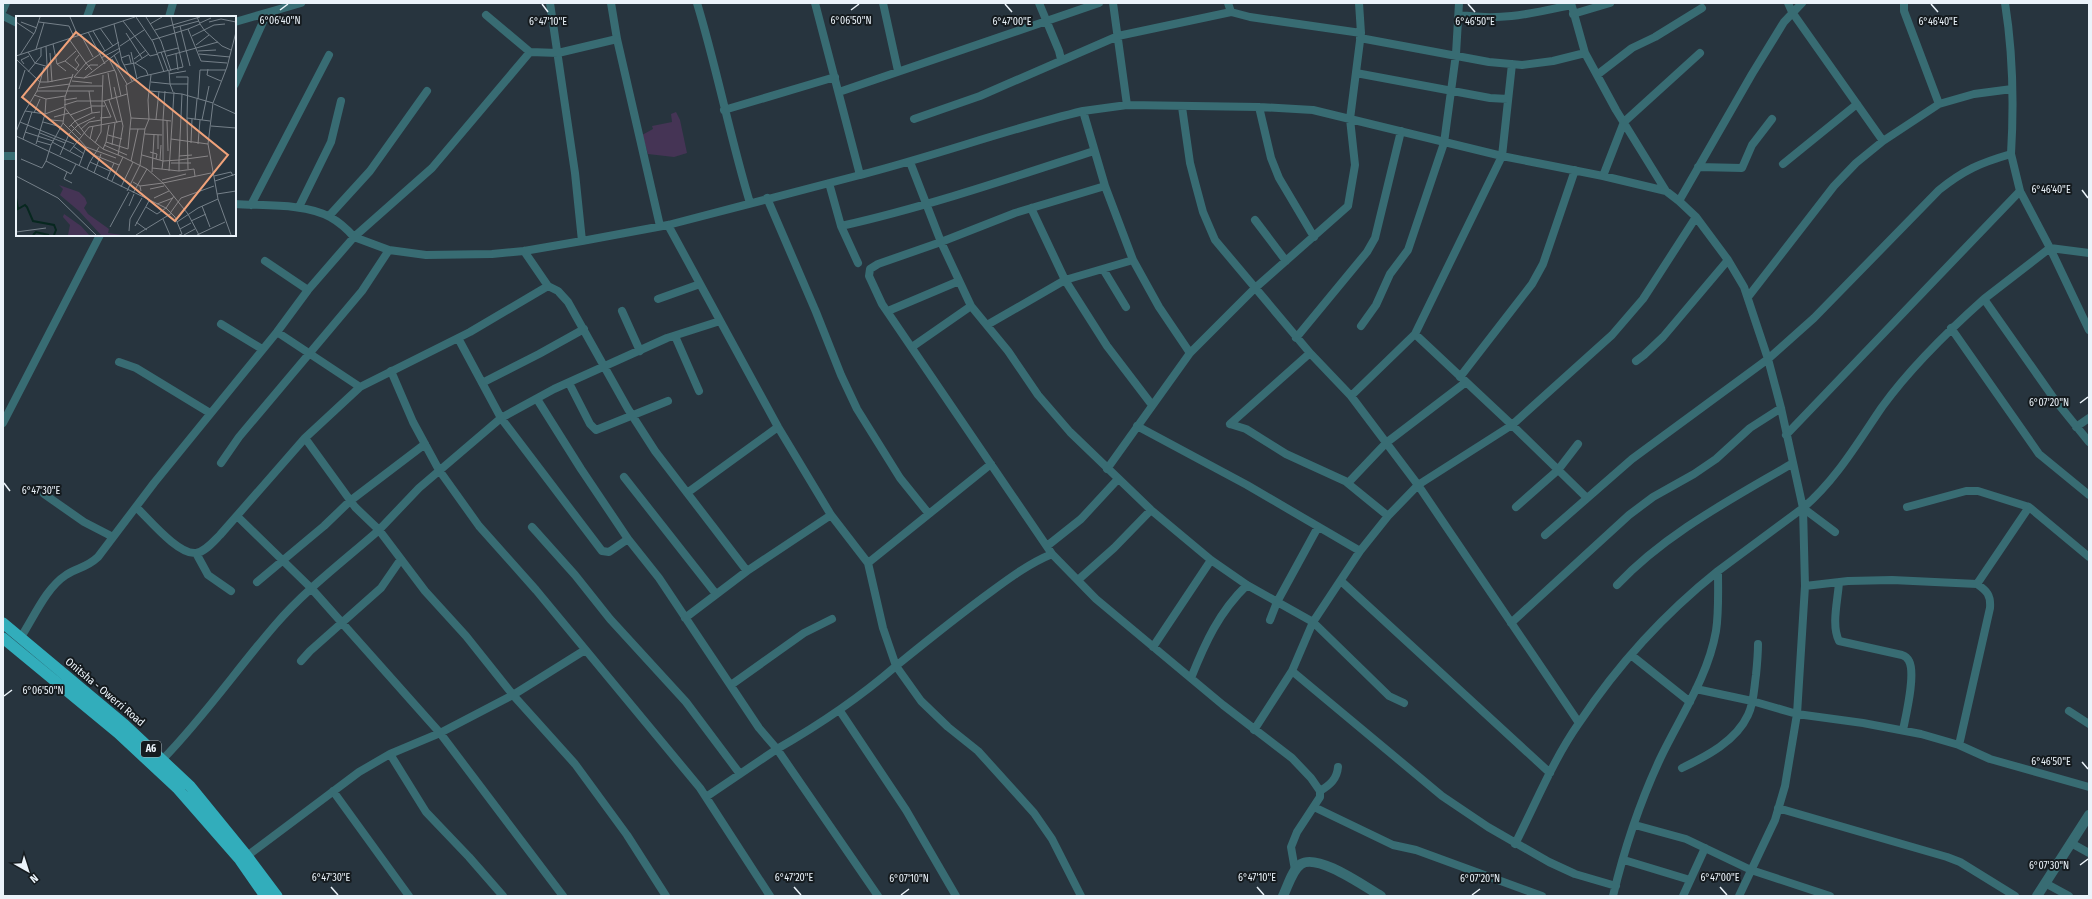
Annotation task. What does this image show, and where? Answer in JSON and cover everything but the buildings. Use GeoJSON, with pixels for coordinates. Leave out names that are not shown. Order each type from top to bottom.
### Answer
{"type":"FeatureCollection","features":[{"type":"Feature","properties":{"kind":"highway","name":"Onitsha - Owerri Road"},"geometry":{"type":"LineString","coordinates":[[3,623],[92,699],[125,725],[163,759],[190,786],[278,896]]}},
{"type":"Feature","properties":{"kind":"highway","name":"Onitsha - Owerri Road"},"geometry":{"type":"LineString","coordinates":[[3,638],[118,733],[177,788],[240,860],[265,896]]}},
{"type":"Feature","properties":{"kind":"street"},"geometry":{"type":"LineString","coordinates":[[3,10],[6,3]]}},
{"type":"Feature","properties":{"kind":"street"},"geometry":{"type":"LineString","coordinates":[[87,16],[92,3]]}},
{"type":"Feature","properties":{"kind":"street"},"geometry":{"type":"LineString","coordinates":[[168,16],[173,3]]}},
{"type":"Feature","properties":{"kind":"street"},"geometry":{"type":"LineString","coordinates":[[236,22],[301,3]]}},
{"type":"Feature","properties":{"kind":"street"},"geometry":{"type":"LineString","coordinates":[[550,3],[575,173],[582,241]]}},
{"type":"Feature","properties":{"kind":"street"},"geometry":{"type":"LineString","coordinates":[[611,3],[617,39],[664,226],[700,284],[778,427],[831,515],[868,563],[883,628],[896,666],[921,701],[948,727],[978,751],[1034,813],[1052,839],[1081,896]]}},
{"type":"Feature","properties":{"kind":"street"},"geometry":{"type":"LineString","coordinates":[[697,3],[707,34],[724,110],[750,203]]}},
{"type":"Feature","properties":{"kind":"street"},"geometry":{"type":"LineString","coordinates":[[816,3],[860,175]]}},
{"type":"Feature","properties":{"kind":"street"},"geometry":{"type":"LineString","coordinates":[[883,3],[898,71]]}},
{"type":"Feature","properties":{"kind":"street"},"geometry":{"type":"LineString","coordinates":[[1040,3],[1061,59]]}},
{"type":"Feature","properties":{"kind":"street"},"geometry":{"type":"LineString","coordinates":[[839,92],[1099,3]]}},
{"type":"Feature","properties":{"kind":"street"},"geometry":{"type":"LineString","coordinates":[[1113,3],[1127,105]]}},
{"type":"Feature","properties":{"kind":"street"},"geometry":{"type":"LineString","coordinates":[[1228,3],[1231,12]]}},
{"type":"Feature","properties":{"kind":"street"},"geometry":{"type":"LineString","coordinates":[[1107,469],[1190,353],[1254,289],[1344,211],[1350,200],[1355,165],[1350,118],[1360,35],[1359,3]]}},
{"type":"Feature","properties":{"kind":"street"},"geometry":{"type":"LineString","coordinates":[[1361,326],[1376,305],[1390,274],[1408,250],[1444,143],[1456,54],[1459,3]]}},
{"type":"Feature","properties":{"kind":"street"},"geometry":{"type":"LineString","coordinates":[[1573,14],[1610,3]]}},
{"type":"Feature","properties":{"kind":"street"},"geometry":{"type":"LineString","coordinates":[[1788,3],[1792,12],[1883,141]]}},
{"type":"Feature","properties":{"kind":"street"},"geometry":{"type":"LineString","coordinates":[[1680,200],[1752,74],[1792,12],[1802,3]]}},
{"type":"Feature","properties":{"kind":"street"},"geometry":{"type":"LineString","coordinates":[[1904,3],[1904,11],[1939,104]]}},
{"type":"Feature","properties":{"kind":"street"},"geometry":{"type":"LineString","coordinates":[[2005,3],[2011,54],[2011,154],[2020,191],[2050,248],[2089,330]]}},
{"type":"Feature","properties":{"kind":"street"},"geometry":{"type":"LineString","coordinates":[[1459,15],[1484,19],[1514,18],[1571,4],[1585,53],[1624,122],[1666,191]]}},
{"type":"Feature","properties":{"kind":"street"},"geometry":{"type":"LineString","coordinates":[[1597,75],[1632,48],[1656,37],[1702,8]]}},
{"type":"Feature","properties":{"kind":"street"},"geometry":{"type":"LineString","coordinates":[[914,119],[980,96],[1061,59],[1083,52],[1118,36],[1231,12],[1250,17],[1360,35],[1489,62],[1512,64],[1553,61],[1585,53]]}},
{"type":"Feature","properties":{"kind":"street"},"geometry":{"type":"LineString","coordinates":[[236,82],[267,13]]}},
{"type":"Feature","properties":{"kind":"street"},"geometry":{"type":"LineString","coordinates":[[486,15],[530,52],[558,53],[617,39]]}},
{"type":"Feature","properties":{"kind":"street"},"geometry":{"type":"LineString","coordinates":[[3,16],[16,22]]}},
{"type":"Feature","properties":{"kind":"street"},"geometry":{"type":"LineString","coordinates":[[21,638],[54,584],[67,574],[89,566],[308,290],[354,237],[432,168],[530,52]]}},
{"type":"Feature","properties":{"kind":"street"},"geometry":{"type":"LineString","coordinates":[[1603,176],[1624,122],[1700,53]]}},
{"type":"Feature","properties":{"kind":"street"},"geometry":{"type":"LineString","coordinates":[[251,205],[329,55]]}},
{"type":"Feature","properties":{"kind":"street"},"geometry":{"type":"LineString","coordinates":[[1351,396],[1415,334],[1502,156],[1512,64]]}},
{"type":"Feature","properties":{"kind":"street"},"geometry":{"type":"LineString","coordinates":[[1356,73],[1490,98],[1508,99]]}},
{"type":"Feature","properties":{"kind":"street"},"geometry":{"type":"LineString","coordinates":[[724,110],[835,77]]}},
{"type":"Feature","properties":{"kind":"street"},"geometry":{"type":"LineString","coordinates":[[1748,297],[1834,186],[1856,163],[1883,141],[1939,104],[1974,94],[2012,89]]}},
{"type":"Feature","properties":{"kind":"street"},"geometry":{"type":"LineString","coordinates":[[329,216],[370,171],[427,91]]}},
{"type":"Feature","properties":{"kind":"street"},"geometry":{"type":"LineString","coordinates":[[299,208],[331,142],[341,101]]}},
{"type":"Feature","properties":{"kind":"street"},"geometry":{"type":"LineString","coordinates":[[1783,164],[1857,104]]}},
{"type":"Feature","properties":{"kind":"street"},"geometry":{"type":"LineString","coordinates":[[236,204],[299,208],[329,216],[343,226],[354,237],[389,250],[426,255],[492,254],[524,251],[664,226],[910,162],[1048,119],[1083,111],[1127,105],[1259,107],[1313,110],[1350,118],[1444,143],[1603,176],[1666,191],[1680,200],[1696,217],[1728,260],[1744,287],[1768,359],[1804,508],[1805,586],[1797,714],[1786,779],[1775,820],[1739,896]]}},
{"type":"Feature","properties":{"kind":"street"},"geometry":{"type":"LineString","coordinates":[[1182,106],[1190,162],[1203,212],[1215,240],[1296,338],[1351,396],[1418,485],[1578,723]]}},
{"type":"Feature","properties":{"kind":"street"},"geometry":{"type":"LineString","coordinates":[[1259,107],[1271,158],[1279,178],[1314,237]]}},
{"type":"Feature","properties":{"kind":"street"},"geometry":{"type":"LineString","coordinates":[[1083,111],[1105,186],[1133,260],[1159,307],[1190,353]]}},
{"type":"Feature","properties":{"kind":"street"},"geometry":{"type":"LineString","coordinates":[[1698,167],[1742,168],[1752,145],[1772,119]]}},
{"type":"Feature","properties":{"kind":"street"},"geometry":{"type":"LineString","coordinates":[[1296,338],[1367,252],[1375,238],[1401,132]]}},
{"type":"Feature","properties":{"kind":"street"},"geometry":{"type":"LineString","coordinates":[[841,226],[885,216],[1019,176],[1094,151]]}},
{"type":"Feature","properties":{"kind":"street"},"geometry":{"type":"LineString","coordinates":[[1545,535],[1586,498],[1632,460],[1768,359],[1814,318],[1939,190],[1960,173],[1988,161],[2011,154]]}},
{"type":"Feature","properties":{"kind":"street"},"geometry":{"type":"LineString","coordinates":[[3,156],[16,156]]}},
{"type":"Feature","properties":{"kind":"street"},"geometry":{"type":"LineString","coordinates":[[910,162],[941,242],[971,306],[1008,351],[1038,395],[1070,432],[1151,510],[1211,560],[1247,585],[1313,622],[1389,696],[1404,703]]}},
{"type":"Feature","properties":{"kind":"street"},"geometry":{"type":"LineString","coordinates":[[1348,483],[1386,443],[1463,379],[1532,284],[1543,264],[1575,170]]}},
{"type":"Feature","properties":{"kind":"street"},"geometry":{"type":"LineString","coordinates":[[829,183],[841,226],[858,263]]}},
{"type":"Feature","properties":{"kind":"street"},"geometry":{"type":"LineString","coordinates":[[1105,186],[1031,208],[878,264],[870,269],[869,276],[888,311],[1052,554],[1096,599],[1254,730],[1292,758],[1311,778],[1320,791],[1320,796],[1297,832],[1291,847],[1295,870]]}},
{"type":"Feature","properties":{"kind":"street"},"geometry":{"type":"LineString","coordinates":[[1786,435],[2020,191]]}},
{"type":"Feature","properties":{"kind":"street"},"geometry":{"type":"LineString","coordinates":[[768,198],[816,312],[840,376],[857,409],[900,478],[929,514]]}},
{"type":"Feature","properties":{"kind":"street"},"geometry":{"type":"LineString","coordinates":[[1031,208],[1065,280],[1107,346],[1152,405]]}},
{"type":"Feature","properties":{"kind":"street"},"geometry":{"type":"LineString","coordinates":[[1254,730],[1292,671],[1313,622],[1360,551],[1388,516],[1418,485],[1512,425],[1612,335],[1643,299],[1696,217]]}},
{"type":"Feature","properties":{"kind":"street"},"geometry":{"type":"LineString","coordinates":[[1255,220],[1286,261]]}},
{"type":"Feature","properties":{"kind":"street"},"geometry":{"type":"LineString","coordinates":[[3,423],[99,236]]}},
{"type":"Feature","properties":{"kind":"street"},"geometry":{"type":"LineString","coordinates":[[1515,844],[1550,773],[1578,723],[1650,632],[1691,592],[1814,499],[1858,445],[1882,407],[1912,369],[1952,328],[1984,299],[2050,248],[2089,253]]}},
{"type":"Feature","properties":{"kind":"street"},"geometry":{"type":"LineString","coordinates":[[221,463],[239,437],[362,291],[389,250]]}},
{"type":"Feature","properties":{"kind":"street"},"geometry":{"type":"LineString","coordinates":[[524,251],[548,286],[558,291],[568,302],[632,416],[655,451],[747,571]]}},
{"type":"Feature","properties":{"kind":"street"},"geometry":{"type":"LineString","coordinates":[[987,325],[1065,280],[1133,260]]}},
{"type":"Feature","properties":{"kind":"street"},"geometry":{"type":"LineString","coordinates":[[1636,360],[1644,355],[1663,337],[1728,260]]}},
{"type":"Feature","properties":{"kind":"street"},"geometry":{"type":"LineString","coordinates":[[265,261],[308,290]]}},
{"type":"Feature","properties":{"kind":"street"},"geometry":{"type":"LineString","coordinates":[[1103,269],[1126,307]]}},
{"type":"Feature","properties":{"kind":"street"},"geometry":{"type":"LineString","coordinates":[[888,311],[959,280]]}},
{"type":"Feature","properties":{"kind":"street"},"geometry":{"type":"LineString","coordinates":[[658,299],[700,284]]}},
{"type":"Feature","properties":{"kind":"street"},"geometry":{"type":"LineString","coordinates":[[136,507],[184,552],[196,553],[206,548],[238,516],[305,438],[360,387],[458,338],[548,286]]}},
{"type":"Feature","properties":{"kind":"street"},"geometry":{"type":"LineString","coordinates":[[1984,299],[2055,400],[2089,442]]}},
{"type":"Feature","properties":{"kind":"street"},"geometry":{"type":"LineString","coordinates":[[912,346],[971,306]]}},
{"type":"Feature","properties":{"kind":"street"},"geometry":{"type":"LineString","coordinates":[[622,311],[640,351]]}},
{"type":"Feature","properties":{"kind":"street"},"geometry":{"type":"LineString","coordinates":[[163,759],[181,741],[276,623],[311,588],[379,530],[419,488],[501,418],[570,383],[640,351],[675,336],[720,322]]}},
{"type":"Feature","properties":{"kind":"street"},"geometry":{"type":"LineString","coordinates":[[221,324],[262,349]]}},
{"type":"Feature","properties":{"kind":"street"},"geometry":{"type":"LineString","coordinates":[[1952,328],[2039,454],[2089,495]]}},
{"type":"Feature","properties":{"kind":"street"},"geometry":{"type":"LineString","coordinates":[[482,383],[584,329]]}},
{"type":"Feature","properties":{"kind":"street"},"geometry":{"type":"LineString","coordinates":[[276,332],[360,387]]}},
{"type":"Feature","properties":{"kind":"street"},"geometry":{"type":"LineString","coordinates":[[1415,334],[1512,425],[1586,498]]}},
{"type":"Feature","properties":{"kind":"street"},"geometry":{"type":"LineString","coordinates":[[675,336],[699,391]]}},
{"type":"Feature","properties":{"kind":"street"},"geometry":{"type":"LineString","coordinates":[[458,338],[501,418],[602,551],[609,552],[628,539]]}},
{"type":"Feature","properties":{"kind":"street"},"geometry":{"type":"LineString","coordinates":[[1310,353],[1230,424],[1246,429],[1286,454],[1348,483],[1388,516]]}},
{"type":"Feature","properties":{"kind":"street"},"geometry":{"type":"LineString","coordinates":[[120,362],[136,368],[210,413]]}},
{"type":"Feature","properties":{"kind":"street"},"geometry":{"type":"LineString","coordinates":[[391,371],[425,444],[439,470],[479,526],[585,650],[706,796],[770,896]]}},
{"type":"Feature","properties":{"kind":"street"},"geometry":{"type":"LineString","coordinates":[[570,383],[590,424],[596,430],[668,401]]}},
{"type":"Feature","properties":{"kind":"street"},"geometry":{"type":"LineString","coordinates":[[537,399],[581,469],[628,539],[659,578],[759,728],[777,750],[878,896]]}},
{"type":"Feature","properties":{"kind":"street"},"geometry":{"type":"LineString","coordinates":[[1511,622],[1629,515],[1653,497],[1694,474],[1716,459],[1750,428],[1781,408]]}},
{"type":"Feature","properties":{"kind":"street"},"geometry":{"type":"LineString","coordinates":[[2076,427],[2089,418]]}},
{"type":"Feature","properties":{"kind":"street"},"geometry":{"type":"LineString","coordinates":[[1137,426],[1247,485],[1360,551]]}},
{"type":"Feature","properties":{"kind":"street"},"geometry":{"type":"LineString","coordinates":[[687,492],[778,427]]}},
{"type":"Feature","properties":{"kind":"street"},"geometry":{"type":"LineString","coordinates":[[305,438],[350,502],[379,530],[425,591],[466,636],[513,695],[575,764],[627,835],[666,896]]}},
{"type":"Feature","properties":{"kind":"street"},"geometry":{"type":"LineString","coordinates":[[257,582],[324,526],[350,502],[425,444]]}},
{"type":"Feature","properties":{"kind":"street"},"geometry":{"type":"LineString","coordinates":[[1516,507],[1558,470],[1578,444]]}},
{"type":"Feature","properties":{"kind":"street"},"geometry":{"type":"LineString","coordinates":[[1617,585],[1639,562],[1709,512],[1793,463]]}},
{"type":"Feature","properties":{"kind":"street"},"geometry":{"type":"LineString","coordinates":[[868,563],[990,464]]}},
{"type":"Feature","properties":{"kind":"street"},"geometry":{"type":"LineString","coordinates":[[624,477],[716,594]]}},
{"type":"Feature","properties":{"kind":"street"},"geometry":{"type":"LineString","coordinates":[[1047,546],[1081,519],[1118,479]]}},
{"type":"Feature","properties":{"kind":"street"},"geometry":{"type":"LineString","coordinates":[[1907,507],[1966,491],[1978,491],[2029,507],[2089,557]]}},
{"type":"Feature","properties":{"kind":"street"},"geometry":{"type":"LineString","coordinates":[[44,494],[84,522],[113,537]]}},
{"type":"Feature","properties":{"kind":"street"},"geometry":{"type":"LineString","coordinates":[[1977,584],[2029,507]]}},
{"type":"Feature","properties":{"kind":"street"},"geometry":{"type":"LineString","coordinates":[[1804,508],[1835,532]]}},
{"type":"Feature","properties":{"kind":"street"},"geometry":{"type":"LineString","coordinates":[[1078,580],[1114,548],[1151,510]]}},
{"type":"Feature","properties":{"kind":"street"},"geometry":{"type":"LineString","coordinates":[[685,618],[747,571],[831,515]]}},
{"type":"Feature","properties":{"kind":"street"},"geometry":{"type":"LineString","coordinates":[[238,516],[311,588],[440,733],[563,896]]}},
{"type":"Feature","properties":{"kind":"street"},"geometry":{"type":"LineString","coordinates":[[1270,620],[1277,602],[1318,526]]}},
{"type":"Feature","properties":{"kind":"street"},"geometry":{"type":"LineString","coordinates":[[532,527],[575,575],[610,619],[686,702],[740,774]]}},
{"type":"Feature","properties":{"kind":"street"},"geometry":{"type":"LineString","coordinates":[[196,553],[208,575],[231,591]]}},
{"type":"Feature","properties":{"kind":"street"},"geometry":{"type":"LineString","coordinates":[[706,796],[840,711],[868,691],[950,622],[1012,577],[1052,554]]}},
{"type":"Feature","properties":{"kind":"street"},"geometry":{"type":"LineString","coordinates":[[301,662],[310,650],[381,588],[401,559]]}},
{"type":"Feature","properties":{"kind":"street"},"geometry":{"type":"LineString","coordinates":[[1153,647],[1211,560]]}},
{"type":"Feature","properties":{"kind":"street"},"geometry":{"type":"LineString","coordinates":[[1613,896],[1635,825],[1660,759],[1690,702],[1707,664],[1716,632],[1718,571]]}},
{"type":"Feature","properties":{"kind":"street"},"geometry":{"type":"LineString","coordinates":[[1805,586],[1839,582],[1892,580],[1977,584],[1988,592],[1991,599],[1990,608],[1959,745]]}},
{"type":"Feature","properties":{"kind":"street"},"geometry":{"type":"LineString","coordinates":[[1341,581],[1550,773]]}},
{"type":"Feature","properties":{"kind":"street"},"geometry":{"type":"LineString","coordinates":[[1839,582],[1836,626],[1836,635],[1839,641],[1902,655],[1908,658],[1910,663],[1911,689],[1903,730]]}},
{"type":"Feature","properties":{"kind":"street"},"geometry":{"type":"LineString","coordinates":[[1191,678],[1205,642],[1218,618],[1231,601],[1247,585]]}},
{"type":"Feature","properties":{"kind":"street"},"geometry":{"type":"LineString","coordinates":[[731,685],[804,632],[832,619]]}},
{"type":"Feature","properties":{"kind":"street"},"geometry":{"type":"LineString","coordinates":[[1682,768],[1702,759],[1722,745],[1737,731],[1748,714],[1752,701],[1758,644]]}},
{"type":"Feature","properties":{"kind":"street"},"geometry":{"type":"LineString","coordinates":[[247,856],[359,772],[390,754],[440,733],[513,695],[585,650]]}},
{"type":"Feature","properties":{"kind":"street"},"geometry":{"type":"LineString","coordinates":[[1631,655],[1690,702]]}},
{"type":"Feature","properties":{"kind":"street"},"geometry":{"type":"LineString","coordinates":[[1292,671],[1442,796],[1515,844],[1549,862],[1569,871],[1616,886]]}},
{"type":"Feature","properties":{"kind":"street"},"geometry":{"type":"LineString","coordinates":[[1696,689],[1752,701],[1797,714],[1903,730],[1959,745],[1990,759],[2089,787]]}},
{"type":"Feature","properties":{"kind":"street"},"geometry":{"type":"LineString","coordinates":[[840,711],[906,810],[956,896]]}},
{"type":"Feature","properties":{"kind":"street"},"geometry":{"type":"LineString","coordinates":[[2070,711],[2089,724]]}},
{"type":"Feature","properties":{"kind":"street"},"geometry":{"type":"LineString","coordinates":[[390,754],[426,812],[469,857],[503,896]]}},
{"type":"Feature","properties":{"kind":"street"},"geometry":{"type":"LineString","coordinates":[[1320,791],[1329,786],[1337,774],[1338,767]]}},
{"type":"Feature","properties":{"kind":"street"},"geometry":{"type":"LineString","coordinates":[[333,791],[409,896]]}},
{"type":"Feature","properties":{"kind":"street"},"geometry":{"type":"LineString","coordinates":[[1314,807],[1393,845],[1416,850],[1542,896]]}},
{"type":"Feature","properties":{"kind":"street"},"geometry":{"type":"LineString","coordinates":[[1778,808],[1947,857],[1960,862],[2015,896]]}},
{"type":"Feature","properties":{"kind":"street"},"geometry":{"type":"LineString","coordinates":[[2037,896],[2089,815]]}},
{"type":"Feature","properties":{"kind":"street"},"geometry":{"type":"LineString","coordinates":[[1635,825],[1686,839],[1751,870],[1830,896]]}},
{"type":"Feature","properties":{"kind":"street"},"geometry":{"type":"LineString","coordinates":[[2071,843],[2089,853]]}},
{"type":"Feature","properties":{"kind":"street"},"geometry":{"type":"LineString","coordinates":[[1683,896],[1705,848]]}},
{"type":"Feature","properties":{"kind":"street"},"geometry":{"type":"LineString","coordinates":[[1624,860],[1690,880]]}},
{"type":"Feature","properties":{"kind":"street"},"geometry":{"type":"LineString","coordinates":[[1283,896],[1295,870],[1302,864],[1318,862],[1380,896]]}},
{"type":"Feature","properties":{"kind":"street"},"geometry":{"type":"LineString","coordinates":[[2045,883],[2069,896]]}},
{"type":"Feature","properties":{"kind":"shaded area"},"geometry":{"type":"Polygon","coordinates":[[[676,112],[680,120],[687,153],[674,157],[648,154],[642,135],[653,129],[652,126],[672,122],[671,114],[676,112]]]}}]}
